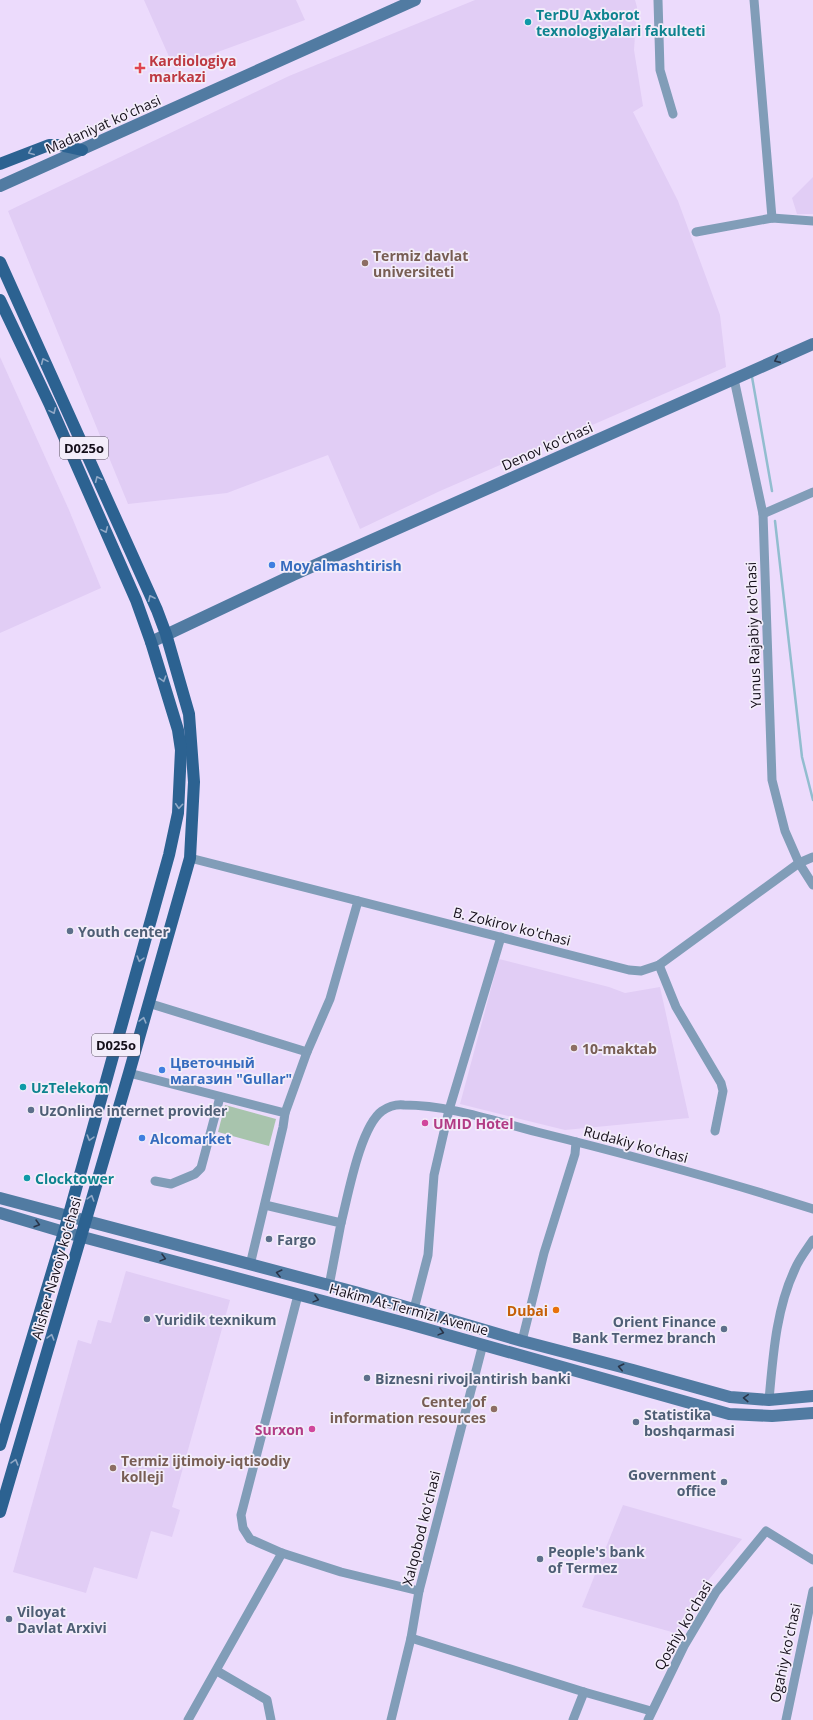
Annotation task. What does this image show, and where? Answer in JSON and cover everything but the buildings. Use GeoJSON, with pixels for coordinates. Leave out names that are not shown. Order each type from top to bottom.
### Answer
{"type":"FeatureCollection","features":[{"type":"Feature","properties":{"kind":"main road","name":"Madaniyat ko'chasi"},"geometry":{"type":"LineString","coordinates":[[0,186],[415,0]]}},
{"type":"Feature","properties":{"kind":"main road"},"geometry":{"type":"LineString","coordinates":[[0,164],[49,145],[59,145],[82,150]]}},
{"type":"Feature","properties":{"kind":"main road","name":"D025o"},"geometry":{"type":"LineString","coordinates":[[0,262],[158,610],[166,634]]}},
{"type":"Feature","properties":{"kind":"main road","name":"D025o"},"geometry":{"type":"LineString","coordinates":[[0,300],[56,419],[136,600],[151,642]]}},
{"type":"Feature","properties":{"kind":"main road","name":"Denov ko'chasi"},"geometry":{"type":"LineString","coordinates":[[151,642],[292,575],[813,344]]}},
{"type":"Feature","properties":{"kind":"main road","name":"Alisher Navoiy ko’chasi"},"geometry":{"type":"LineString","coordinates":[[0,1512],[4,1481],[81,1236],[190,858],[194,782],[189,714],[166,634]]}},
{"type":"Feature","properties":{"kind":"main road","name":"Alisher Navoiy ko’chasi"},"geometry":{"type":"LineString","coordinates":[[0,1444],[64,1232],[167,863],[178,813],[181,756],[178,730],[151,642]]}},
{"type":"Feature","properties":{"kind":"main road","name":"Hakim At-Termizi Avenue"},"geometry":{"type":"LineString","coordinates":[[0,1198],[414,1309],[522,1341],[640,1372],[730,1398],[769,1400],[813,1396]]}},
{"type":"Feature","properties":{"kind":"main road","name":"Hakim At-Termizi Avenue"},"geometry":{"type":"LineString","coordinates":[[0,1213],[64,1232],[484,1344],[729,1414],[772,1416],[813,1413]]}},
{"type":"Feature","properties":{"kind":"street"},"geometry":{"type":"LineString","coordinates":[[658,0],[660,70],[673,114]]}},
{"type":"Feature","properties":{"kind":"street"},"geometry":{"type":"LineString","coordinates":[[754,0],[772,218]]}},
{"type":"Feature","properties":{"kind":"street"},"geometry":{"type":"LineString","coordinates":[[696,232],[772,218],[813,221]]}},
{"type":"Feature","properties":{"kind":"street","name":"Yunus Rajabiy ko'chasi"},"geometry":{"type":"LineString","coordinates":[[734,379],[763,514],[772,780],[785,832],[798,863],[813,885]]}},
{"type":"Feature","properties":{"kind":"street"},"geometry":{"type":"LineString","coordinates":[[763,514],[813,492]]}},
{"type":"Feature","properties":{"kind":"street","name":"B. Zokirov ko'chasi"},"geometry":{"type":"LineString","coordinates":[[190,858],[629,970],[641,971],[658,965],[798,863],[813,857]]}},
{"type":"Feature","properties":{"kind":"street"},"geometry":{"type":"LineString","coordinates":[[250,1265],[285,1113],[307,1052],[330,998],[358,901]]}},
{"type":"Feature","properties":{"kind":"street"},"geometry":{"type":"LineString","coordinates":[[414,1309],[428,1255],[434,1175],[449,1110],[501,937]]}},
{"type":"Feature","properties":{"kind":"street"},"geometry":{"type":"LineString","coordinates":[[658,965],[676,1007],[721,1084],[723,1091],[715,1131]]}},
{"type":"Feature","properties":{"kind":"street"},"geometry":{"type":"LineString","coordinates":[[148,1003],[307,1052]]}},
{"type":"Feature","properties":{"kind":"street"},"geometry":{"type":"LineString","coordinates":[[129,1073],[285,1113]]}},
{"type":"Feature","properties":{"kind":"street"},"geometry":{"type":"LineString","coordinates":[[155,1181],[171,1184],[195,1174],[201,1168],[220,1097]]}},
{"type":"Feature","properties":{"kind":"street","name":"Rudakiy ko'chasi"},"geometry":{"type":"LineString","coordinates":[[329,1286],[341,1223],[360,1148],[372,1122],[381,1112],[392,1106],[404,1104],[449,1110],[576,1142],[813,1209]]}},
{"type":"Feature","properties":{"kind":"street"},"geometry":{"type":"LineString","coordinates":[[522,1341],[544,1253],[575,1154],[576,1142]]}},
{"type":"Feature","properties":{"kind":"street"},"geometry":{"type":"LineString","coordinates":[[265,1205],[341,1223]]}},
{"type":"Feature","properties":{"kind":"street"},"geometry":{"type":"LineString","coordinates":[[769,1400],[773,1351],[786,1295],[795,1268],[813,1240]]}},
{"type":"Feature","properties":{"kind":"street"},"geometry":{"type":"LineString","coordinates":[[298,1294],[241,1515],[243,1528],[250,1539],[282,1553],[341,1572],[419,1591]]}},
{"type":"Feature","properties":{"kind":"street","name":"Xalqobod ko'chasi"},"geometry":{"type":"LineString","coordinates":[[391,1720],[411,1638],[419,1591],[484,1344]]}},
{"type":"Feature","properties":{"kind":"street","name":"Qoshiy ko'chasi"},"geometry":{"type":"LineString","coordinates":[[649,1716],[684,1646],[716,1592],[766,1531],[813,1560]]}},
{"type":"Feature","properties":{"kind":"street"},"geometry":{"type":"LineString","coordinates":[[188,1720],[282,1553]]}},
{"type":"Feature","properties":{"kind":"street","name":"Ogahiy ko'chasi"},"geometry":{"type":"LineString","coordinates":[[786,1720],[813,1591]]}},
{"type":"Feature","properties":{"kind":"street"},"geometry":{"type":"LineString","coordinates":[[411,1638],[584,1692],[649,1716]]}},
{"type":"Feature","properties":{"kind":"street"},"geometry":{"type":"LineString","coordinates":[[217,1670],[267,1700],[271,1720]]}},
{"type":"Feature","properties":{"kind":"street"},"geometry":{"type":"LineString","coordinates":[[573,1720],[584,1692]]}},
{"type":"Feature","properties":{"kind":"shaded area"},"geometry":{"type":"Polygon","coordinates":[[[144,0],[296,0],[305,20],[174,68],[144,0]]]}},
{"type":"Feature","properties":{"kind":"shaded area","name":"Termiz davlat universiteti"},"geometry":{"type":"Polygon","coordinates":[[[475,0],[635,0],[637,7],[634,50],[643,106],[633,112],[678,201],[720,315],[726,367],[440,491],[360,529],[328,455],[227,493],[128,504],[8,211],[289,76],[475,0]]]}},
{"type":"Feature","properties":{"kind":"shaded area"},"geometry":{"type":"Polygon","coordinates":[[[813,177],[813,214],[797,214],[792,198],[813,177]]]}},
{"type":"Feature","properties":{"kind":"shaded area"},"geometry":{"type":"Polygon","coordinates":[[[0,357],[69,510],[101,588],[0,633],[0,357]]]}},
{"type":"Feature","properties":{"kind":"shaded area","name":"10-maktab"},"geometry":{"type":"Polygon","coordinates":[[[499,959],[609,987],[625,993],[660,987],[689,1118],[565,1130],[460,1104],[499,959]]]}},
{"type":"Feature","properties":{"kind":"shaded area","name":"Termiz ijtimoiy-iqtisodiy kolleji"},"geometry":{"type":"Polygon","coordinates":[[[126,1271],[230,1300],[172,1507],[180,1510],[172,1537],[151,1531],[137,1579],[94,1567],[86,1593],[13,1572],[78,1340],[91,1344],[98,1320],[111,1323],[126,1271]]]}},
{"type":"Feature","properties":{"kind":"shaded area"},"geometry":{"type":"Polygon","coordinates":[[[623,1505],[742,1539],[697,1594],[679,1634],[582,1607],[623,1505]]]}},
{"type":"Feature","properties":{"kind":"green space"},"geometry":{"type":"Polygon","coordinates":[[[225,1105],[276,1119],[269,1146],[218,1132],[225,1105]]]}},
{"type":"Feature","properties":{"kind":"waterway"},"geometry":{"type":"LineString","coordinates":[[752,377],[772,491]]}},
{"type":"Feature","properties":{"kind":"waterway"},"geometry":{"type":"LineString","coordinates":[[775,521],[802,757],[813,800]]}},
{"type":"Feature","properties":{"kind":"place","name":"TerDU Axborot texnologiyalari fakulteti"},"geometry":{"type":"Point","coordinates":[528,22]}},
{"type":"Feature","properties":{"kind":"place","name":"Kardiologiya markazi"},"geometry":{"type":"Point","coordinates":[140,68]}},
{"type":"Feature","properties":{"kind":"place","name":"Termiz davlat universiteti"},"geometry":{"type":"Point","coordinates":[365,263]}},
{"type":"Feature","properties":{"kind":"place","name":"Moy almashtirish"},"geometry":{"type":"Point","coordinates":[272,565]}},
{"type":"Feature","properties":{"kind":"place","name":"Youth center"},"geometry":{"type":"Point","coordinates":[70,931]}},
{"type":"Feature","properties":{"kind":"place","name":"10-maktab"},"geometry":{"type":"Point","coordinates":[574,1048]}},
{"type":"Feature","properties":{"kind":"place","name":"Цветочный магазин \"Gullar\""},"geometry":{"type":"Point","coordinates":[162,1070]}},
{"type":"Feature","properties":{"kind":"place","name":"UzTelekom"},"geometry":{"type":"Point","coordinates":[23,1087]}},
{"type":"Feature","properties":{"kind":"place","name":"UzOnline internet provider"},"geometry":{"type":"Point","coordinates":[31,1110]}},
{"type":"Feature","properties":{"kind":"place","name":"UMID Hotel"},"geometry":{"type":"Point","coordinates":[425,1123]}},
{"type":"Feature","properties":{"kind":"place","name":"Alcomarket"},"geometry":{"type":"Point","coordinates":[142,1138]}},
{"type":"Feature","properties":{"kind":"place","name":"Clocktower"},"geometry":{"type":"Point","coordinates":[27,1178]}},
{"type":"Feature","properties":{"kind":"place","name":"Fargo"},"geometry":{"type":"Point","coordinates":[269,1239]}},
{"type":"Feature","properties":{"kind":"place","name":"Dubai"},"geometry":{"type":"Point","coordinates":[556,1310]}},
{"type":"Feature","properties":{"kind":"place","name":"Yuridik texnikum"},"geometry":{"type":"Point","coordinates":[147,1319]}},
{"type":"Feature","properties":{"kind":"place","name":"Orient Finance Bank Termez branch"},"geometry":{"type":"Point","coordinates":[724,1329]}},
{"type":"Feature","properties":{"kind":"place","name":"Biznesni rivojlantirish banki"},"geometry":{"type":"Point","coordinates":[367,1378]}},
{"type":"Feature","properties":{"kind":"place","name":"Center of information resources"},"geometry":{"type":"Point","coordinates":[494,1409]}},
{"type":"Feature","properties":{"kind":"place","name":"Statistika boshqarmasi"},"geometry":{"type":"Point","coordinates":[636,1422]}},
{"type":"Feature","properties":{"kind":"place","name":"Surxon"},"geometry":{"type":"Point","coordinates":[312,1429]}},
{"type":"Feature","properties":{"kind":"place","name":"Termiz ijtimoiy-iqtisodiy kolleji"},"geometry":{"type":"Point","coordinates":[113,1468]}},
{"type":"Feature","properties":{"kind":"place","name":"Government office"},"geometry":{"type":"Point","coordinates":[724,1482]}},
{"type":"Feature","properties":{"kind":"place","name":"People's bank of Termez"},"geometry":{"type":"Point","coordinates":[540,1559]}},
{"type":"Feature","properties":{"kind":"place","name":"Viloyat Davlat Arxivi"},"geometry":{"type":"Point","coordinates":[9,1619]}}]}
